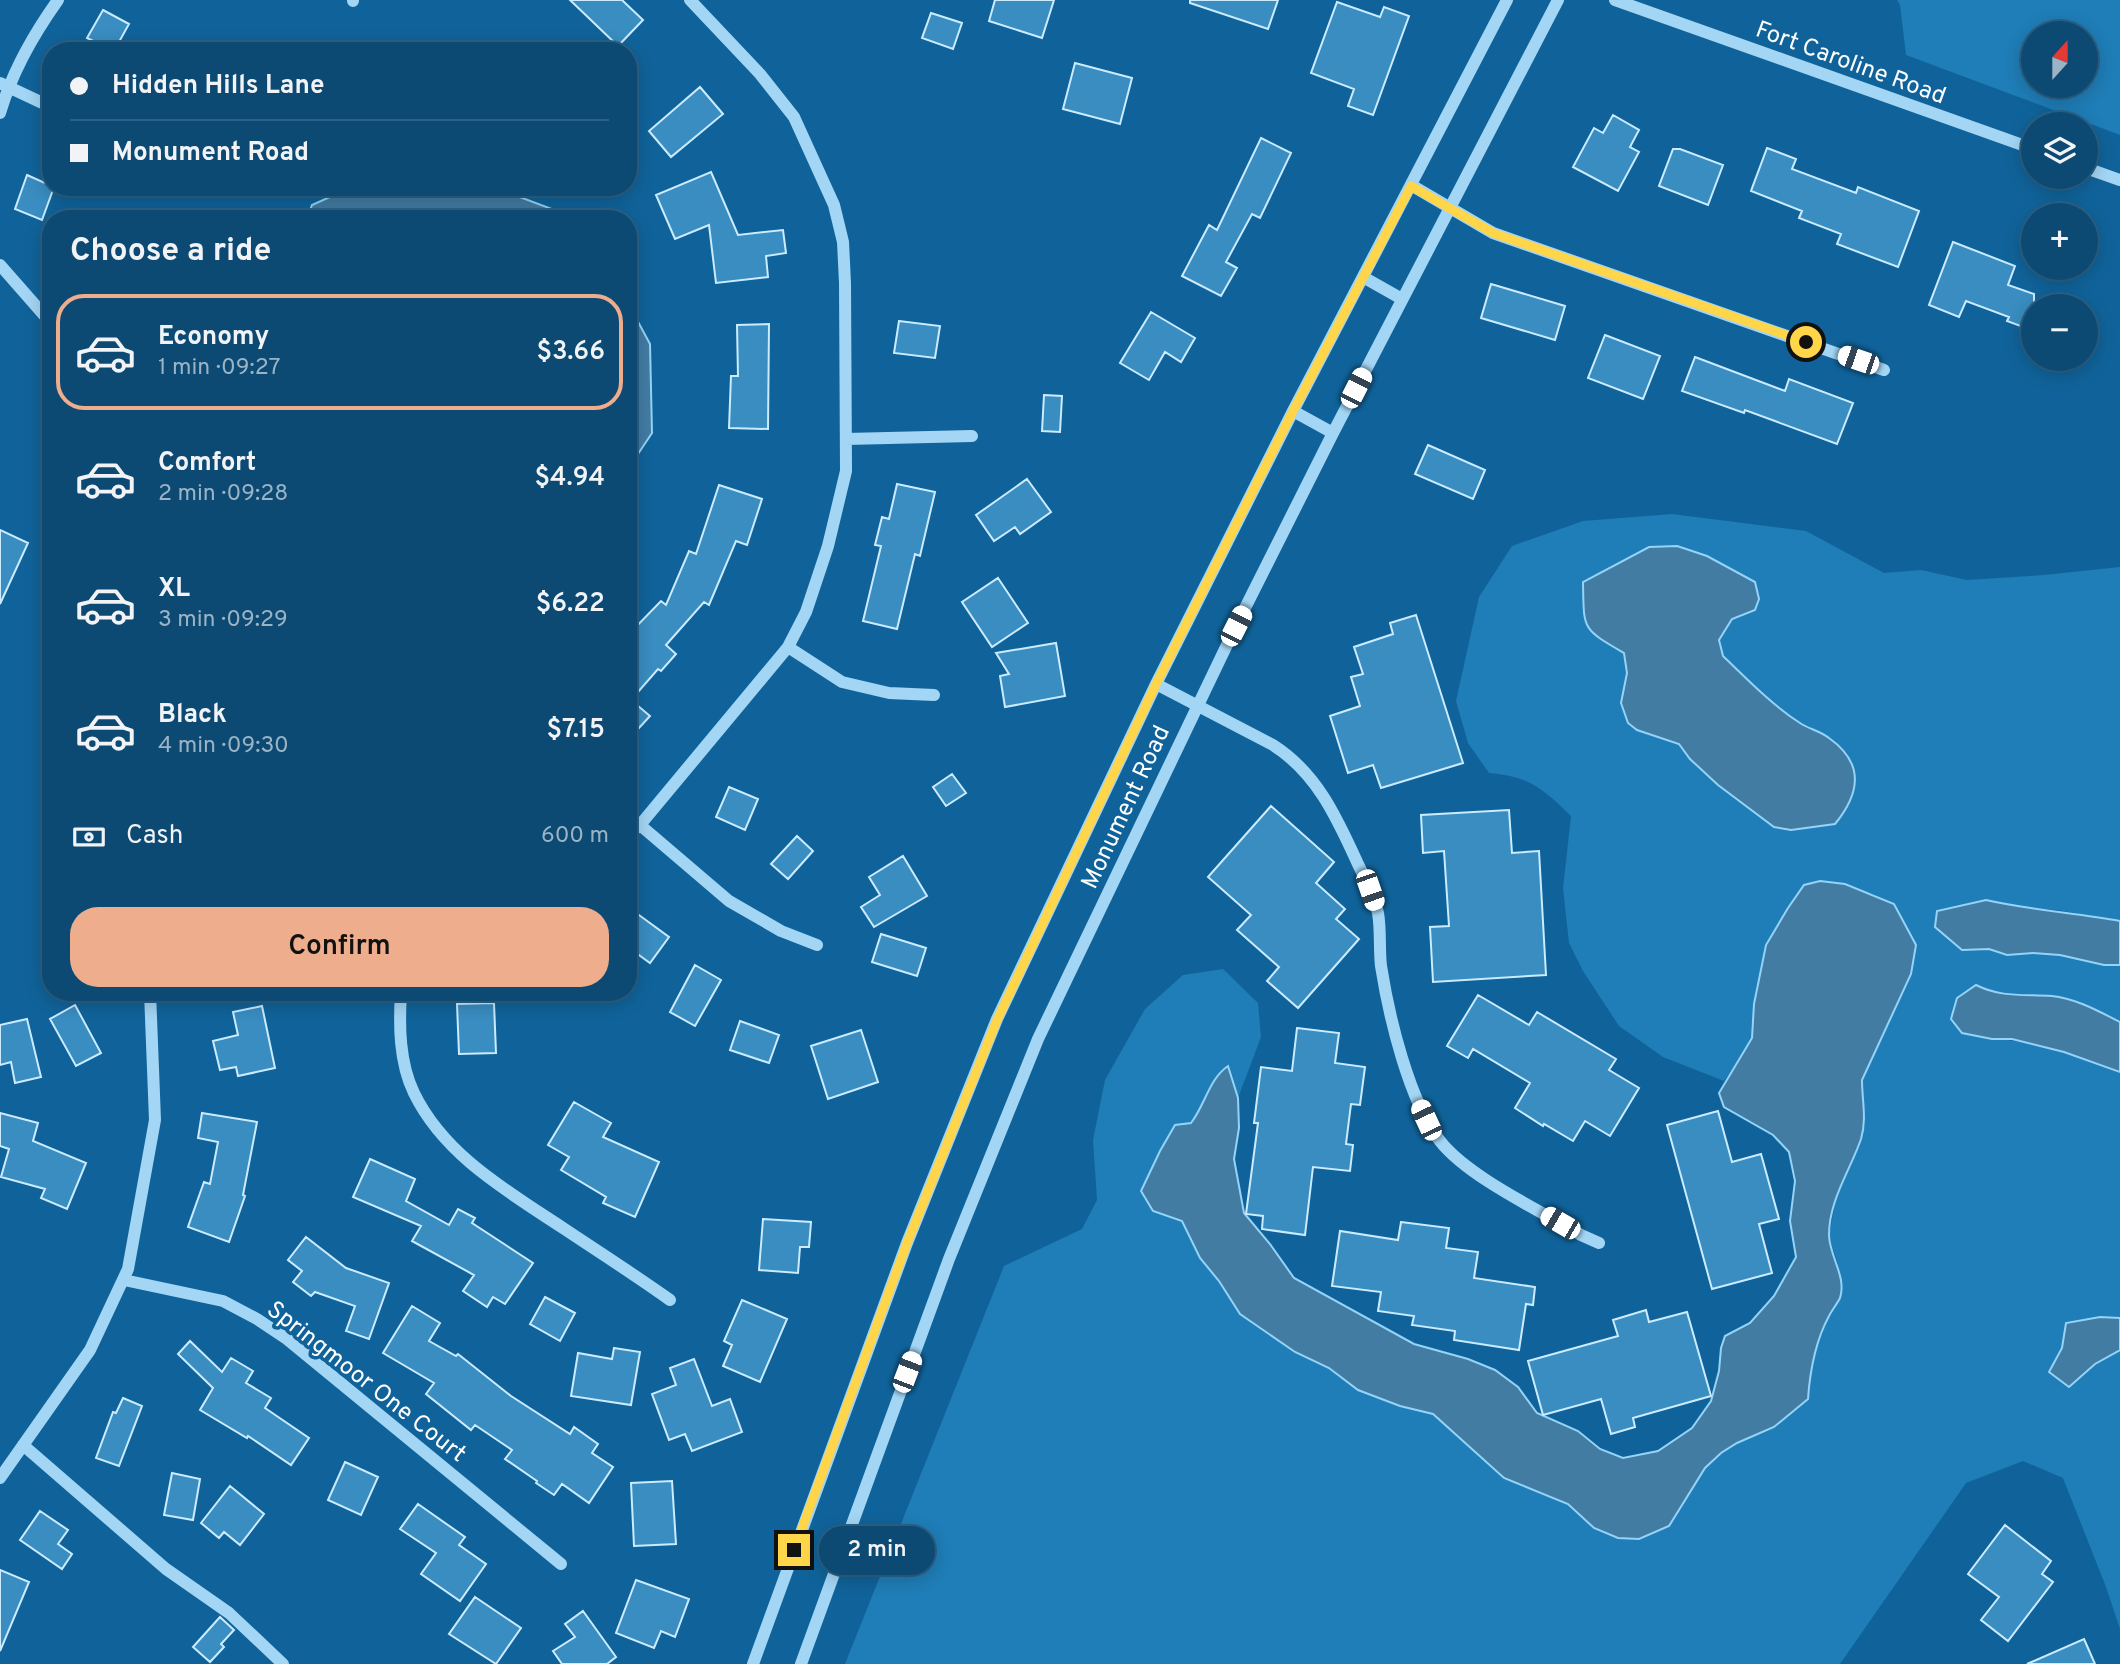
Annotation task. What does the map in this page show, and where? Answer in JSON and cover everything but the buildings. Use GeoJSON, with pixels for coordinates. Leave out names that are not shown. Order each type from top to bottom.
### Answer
{"type":"FeatureCollection","features":[{"type":"Feature","properties":{"kind":"street"},"geometry":{"type":"LineString","coordinates":[[0,113],[4,84],[58,0]]}},
{"type":"Feature","properties":{"kind":"street"},"geometry":{"type":"LineString","coordinates":[[637,828],[788,647],[806,612],[828,546],[846,471],[845,283],[843,242],[834,205],[794,117],[760,74],[690,0]]}},
{"type":"Feature","properties":{"kind":"street","name":"Monument Road"},"geometry":{"type":"LineString","coordinates":[[753,1664],[860,1367],[997,1020],[1156,684],[1293,411],[1507,0]]}},
{"type":"Feature","properties":{"kind":"street","name":"Monument Road"},"geometry":{"type":"LineString","coordinates":[[801,1664],[949,1259],[1028,1063],[1197,704],[1333,433],[1558,0]]}},
{"type":"Feature","properties":{"kind":"street","name":"Fort Caroline Road"},"geometry":{"type":"LineString","coordinates":[[1615,0],[2021,144]]}},
{"type":"Feature","properties":{"kind":"street"},"geometry":{"type":"LineString","coordinates":[[4,84],[42,103]]}},
{"type":"Feature","properties":{"kind":"street"},"geometry":{"type":"LineString","coordinates":[[2098,172],[2120,180]]}},
{"type":"Feature","properties":{"kind":"street"},"geometry":{"type":"LineString","coordinates":[[1411,186],[1493,233],[1884,370]]}},
{"type":"Feature","properties":{"kind":"street"},"geometry":{"type":"LineString","coordinates":[[0,265],[42,313]]}},
{"type":"Feature","properties":{"kind":"street"},"geometry":{"type":"LineString","coordinates":[[1363,277],[1402,299]]}},
{"type":"Feature","properties":{"kind":"street"},"geometry":{"type":"LineString","coordinates":[[1293,411],[1333,433]]}},
{"type":"Feature","properties":{"kind":"street"},"geometry":{"type":"LineString","coordinates":[[846,439],[972,436]]}},
{"type":"Feature","properties":{"kind":"street"},"geometry":{"type":"LineString","coordinates":[[788,647],[842,682],[889,693],[934,695]]}},
{"type":"Feature","properties":{"kind":"street"},"geometry":{"type":"LineString","coordinates":[[1156,684],[1285,753],[1308,774],[1327,798],[1378,912],[1381,964],[1388,999],[1411,1088],[1426,1120],[1440,1142],[1477,1174],[1599,1243]]}},
{"type":"Feature","properties":{"kind":"street"},"geometry":{"type":"LineString","coordinates":[[640,825],[729,901],[781,931],[817,945]]}},
{"type":"Feature","properties":{"kind":"street"},"geometry":{"type":"LineString","coordinates":[[0,1478],[90,1350],[128,1269],[155,1119],[150,1001]]}},
{"type":"Feature","properties":{"kind":"street"},"geometry":{"type":"LineString","coordinates":[[401,1001],[405,1069],[413,1091],[444,1139],[474,1166],[670,1300]]}},
{"type":"Feature","properties":{"kind":"street","name":"Springmoor One Court"},"geometry":{"type":"LineString","coordinates":[[124,1280],[223,1301],[257,1319],[287,1339],[561,1564]]}},
{"type":"Feature","properties":{"kind":"street"},"geometry":{"type":"LineString","coordinates":[[23,1445],[166,1569],[229,1612],[283,1664]]}},
{"type":"Feature","properties":{"kind":"shaded area"},"geometry":{"type":"Polygon","coordinates":[[[1897,0],[2120,0],[2120,135],[2098,127],[2098,112],[2058,112],[2021,98],[2098,98],[2098,21],[2021,21],[2021,98],[1906,55],[1900,5],[1897,0]]]}},
{"type":"Feature","properties":{"kind":"shaded area"},"geometry":{"type":"Polygon","coordinates":[[[332,196],[517,196],[553,210],[310,210],[312,205],[332,196]]]}},
{"type":"Feature","properties":{"kind":"shaded area"},"geometry":{"type":"Polygon","coordinates":[[[637,320],[650,344],[652,433],[637,456],[637,320]]]}},
{"type":"Feature","properties":{"kind":"shaded area"},"geometry":{"type":"Polygon","coordinates":[[[1672,514],[1806,531],[1884,573],[1921,570],[1967,580],[2120,567],[2120,921],[2057,910],[2028,909],[1986,900],[1937,911],[1962,950],[1989,949],[2007,955],[2060,955],[2104,965],[2120,965],[2120,1022],[2070,1000],[2052,996],[2004,994],[1976,985],[1992,1039],[2041,1046],[2120,1072],[2120,1318],[2100,1317],[2066,1324],[2062,1348],[2049,1372],[2069,1387],[2095,1364],[2120,1350],[2120,1629],[2063,1478],[2023,1461],[1966,1483],[1840,1664],[845,1664],[1004,1266],[1082,1229],[1097,1200],[1093,1140],[1105,1080],[1145,1009],[1183,975],[1223,969],[1258,1003],[1261,1037],[1238,1098],[1228,1067],[1216,1078],[1191,1123],[1175,1125],[1141,1191],[1153,1211],[1182,1221],[1200,1258],[1240,1314],[1295,1352],[1329,1368],[1358,1390],[1400,1406],[1433,1414],[1504,1478],[1568,1504],[1595,1528],[1687,1498],[1705,1468],[1721,1453],[1774,1427],[1808,1399],[1811,1365],[1828,1318],[1841,1296],[1838,1264],[1829,1237],[1836,1197],[1865,1116],[1862,1080],[1911,974],[1916,945],[1893,904],[1873,894],[1820,881],[1804,885],[1766,945],[1754,1004],[1752,1038],[1724,1081],[1663,1057],[1619,1026],[1583,971],[1569,943],[1563,888],[1571,816],[1552,798],[1525,781],[1489,773],[1468,743],[1456,701],[1479,597],[1512,546],[1583,521],[1672,514]]]}},
{"type":"Feature","properties":{"kind":"shaded area"},"geometry":{"type":"Polygon","coordinates":[[[1677,546],[1707,556],[1755,582],[1759,599],[1755,610],[1732,619],[1719,640],[1723,656],[1780,708],[1800,723],[1829,738],[1848,757],[1855,778],[1854,789],[1850,801],[1835,824],[1791,830],[1774,827],[1718,785],[1690,759],[1679,744],[1637,730],[1628,723],[1621,703],[1627,673],[1624,653],[1592,632],[1588,626],[1585,619],[1583,582],[1649,547],[1677,546]]]}},
{"type":"Feature","properties":{"kind":"shaded area"},"geometry":{"type":"Polygon","coordinates":[[[1820,881],[1845,884],[1894,904],[1916,945],[1911,974],[1862,1080],[1863,1132],[1832,1210],[1830,1243],[1842,1290],[1817,1346],[1808,1399],[1774,1427],[1721,1453],[1705,1468],[1669,1526],[1639,1539],[1618,1538],[1594,1528],[1568,1504],[1504,1478],[1433,1414],[1400,1406],[1358,1390],[1329,1368],[1295,1352],[1240,1314],[1200,1258],[1182,1221],[1153,1211],[1141,1191],[1175,1125],[1191,1123],[1216,1078],[1228,1066],[1238,1098],[1239,1128],[1234,1159],[1244,1213],[1294,1278],[1414,1344],[1468,1359],[1495,1370],[1518,1387],[1537,1413],[1578,1431],[1600,1449],[1623,1458],[1658,1451],[1692,1428],[1711,1401],[1725,1336],[1750,1323],[1774,1296],[1796,1257],[1790,1221],[1795,1181],[1789,1152],[1773,1135],[1724,1107],[1719,1093],[1752,1038],[1754,1004],[1766,945],[1804,885],[1820,881]]]}},
{"type":"Feature","properties":{"kind":"shaded area"},"geometry":{"type":"Polygon","coordinates":[[[1986,900],[2120,921],[2120,965],[2104,965],[2060,955],[2007,955],[1989,949],[1962,950],[1935,927],[1937,911],[1986,900]]]}},
{"type":"Feature","properties":{"kind":"shaded area"},"geometry":{"type":"Polygon","coordinates":[[[1976,985],[2004,994],[2052,996],[2070,1000],[2120,1022],[2120,1072],[2064,1052],[2012,1039],[1992,1039],[1962,1033],[1951,1019],[1957,998],[1976,985]]]}},
{"type":"Feature","properties":{"kind":"shaded area"},"geometry":{"type":"Polygon","coordinates":[[[2100,1317],[2120,1318],[2120,1350],[2095,1364],[2069,1387],[2049,1372],[2062,1348],[2066,1323],[2100,1317]]]}},
{"type":"Feature","properties":{"kind":"route"},"geometry":{"type":"LineString","coordinates":[[794,1550],[907,1243],[997,1020],[1156,684],[1293,411],[1411,186],[1493,233],[1806,342]]}}]}
